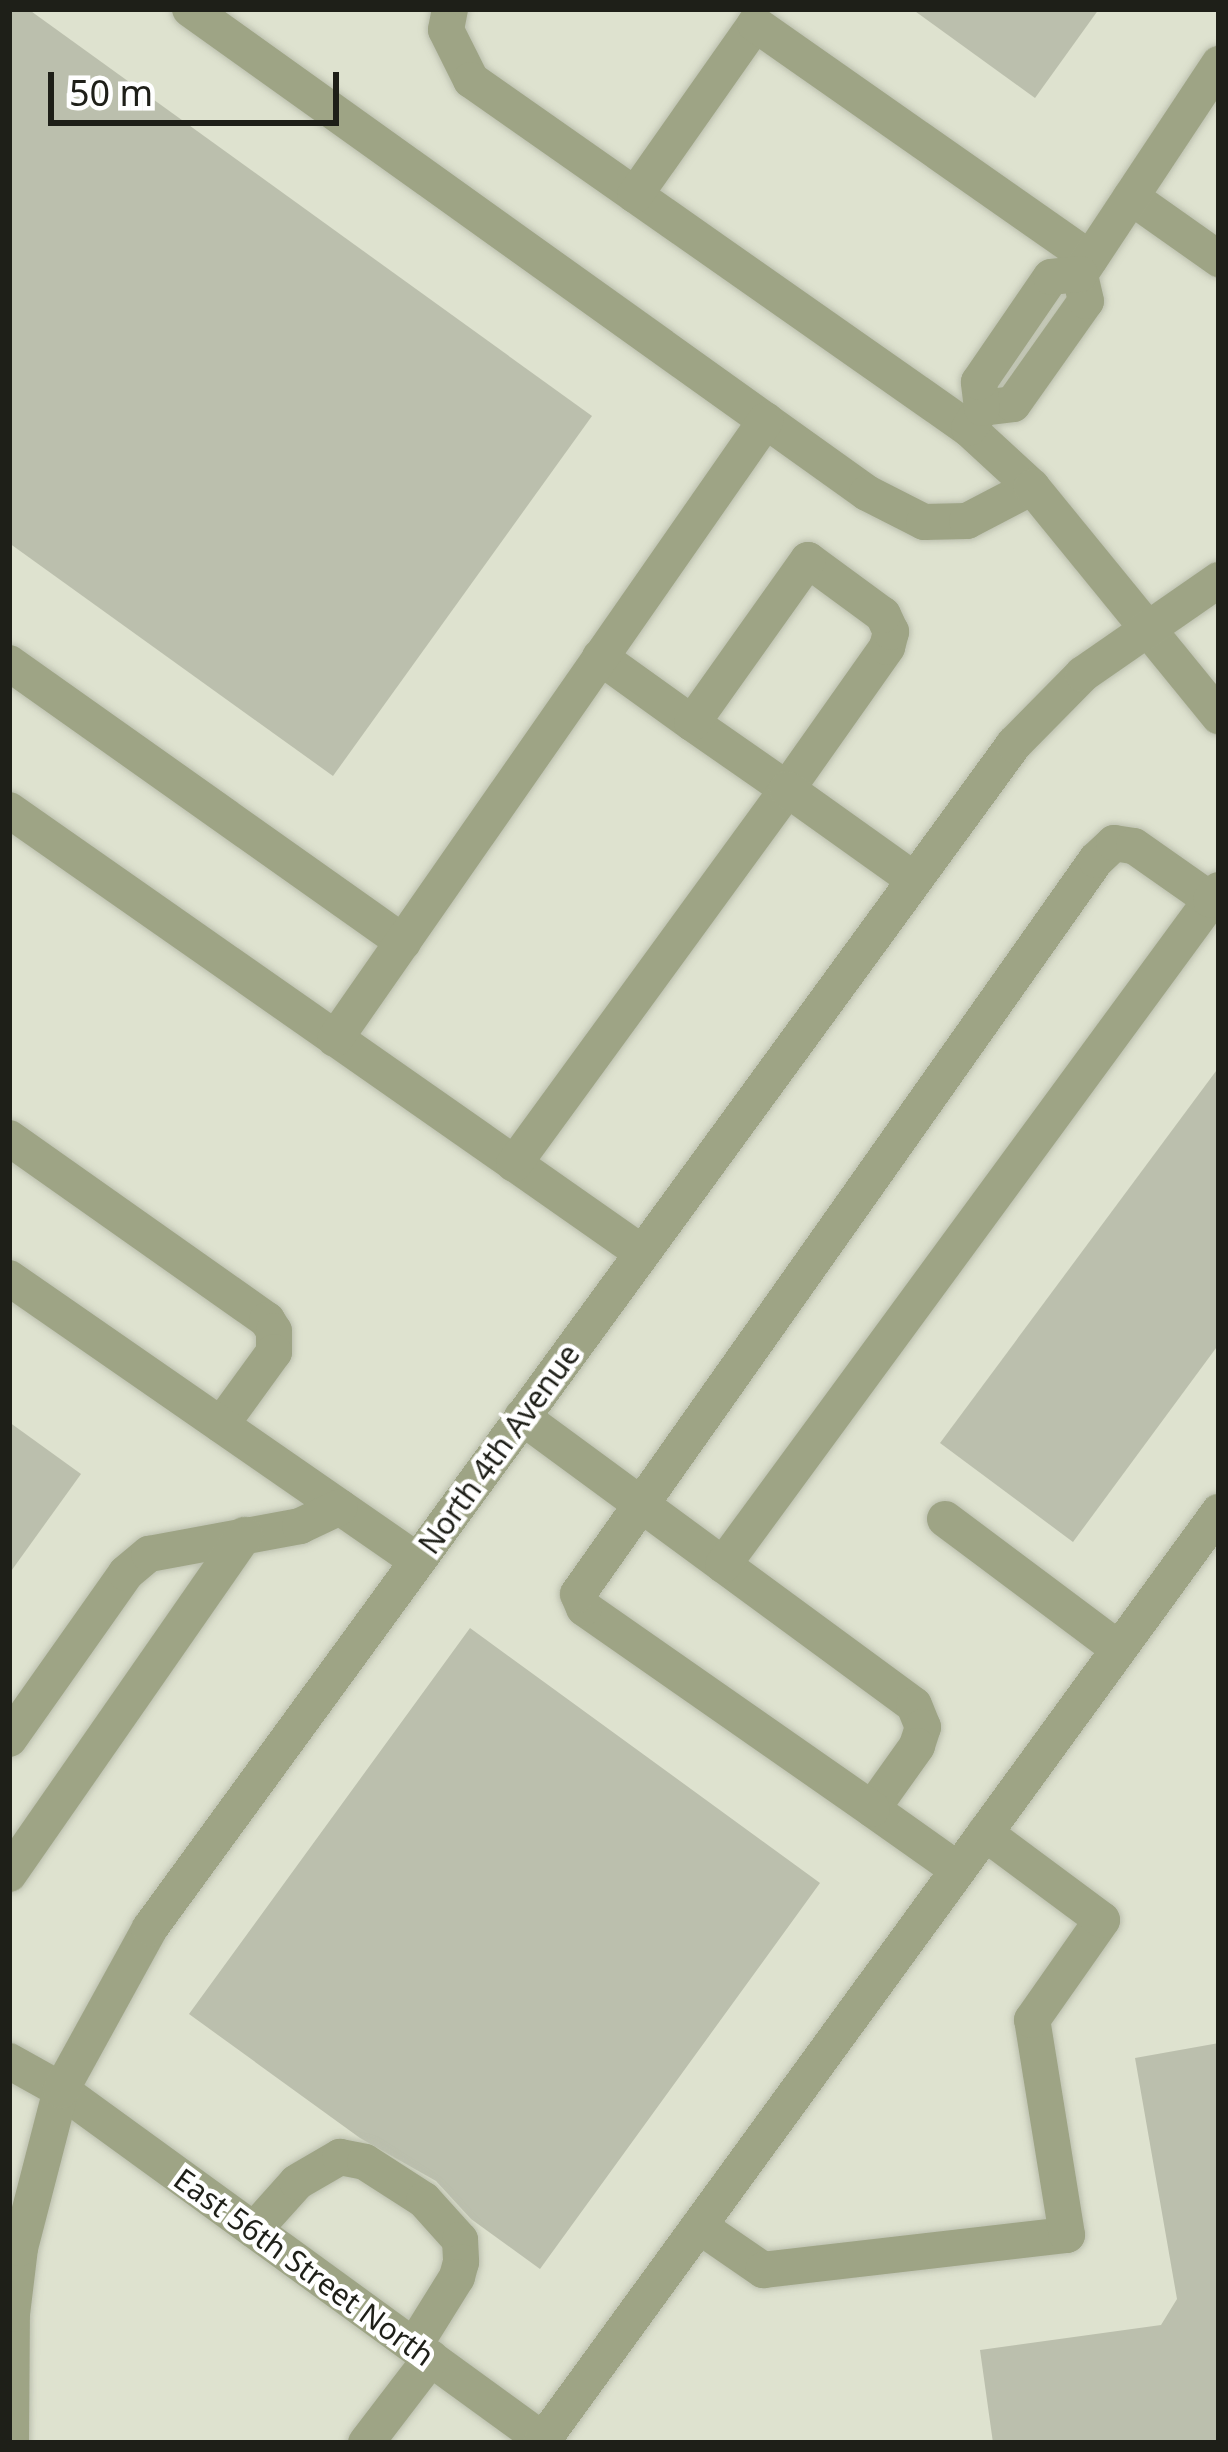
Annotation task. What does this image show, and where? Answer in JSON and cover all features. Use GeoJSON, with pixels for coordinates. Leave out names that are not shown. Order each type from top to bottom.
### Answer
{"type":"FeatureCollection","features":[{"type":"Feature","properties":{"kind":"street"},"geometry":{"type":"LineString","coordinates":[[190,9],[867,493],[924,522],[967,521],[1032,487]]}},
{"type":"Feature","properties":{"kind":"street"},"geometry":{"type":"LineString","coordinates":[[450,9],[446,30],[472,80],[635,195],[975,418],[1219,716]]}},
{"type":"Feature","properties":{"kind":"street"},"geometry":{"type":"LineString","coordinates":[[635,195],[755,24],[1085,266]]}},
{"type":"Feature","properties":{"kind":"street"},"geometry":{"type":"LineString","coordinates":[[975,418],[1013,404],[1086,301],[1085,266],[1219,64]]}},
{"type":"Feature","properties":{"kind":"street"},"geometry":{"type":"LineString","coordinates":[[1131,197],[1219,259]]}},
{"type":"Feature","properties":{"kind":"street"},"geometry":{"type":"LineString","coordinates":[[335,1039],[766,420]]}},
{"type":"Feature","properties":{"kind":"street"},"geometry":{"type":"LineString","coordinates":[[514,1164],[887,646],[891,632],[883,615],[808,560],[692,723]]}},
{"type":"Feature","properties":{"kind":"street","name":"North 4th Avenue"},"geometry":{"type":"LineString","coordinates":[[11,2443],[12,2314],[20,2248],[61,2090],[151,1928],[1014,744],[1083,674],[1219,580]]}},
{"type":"Feature","properties":{"kind":"street"},"geometry":{"type":"LineString","coordinates":[[601,657],[912,878]]}},
{"type":"Feature","properties":{"kind":"street"},"geometry":{"type":"LineString","coordinates":[[9,664],[403,942]]}},
{"type":"Feature","properties":{"kind":"street"},"geometry":{"type":"LineString","coordinates":[[9,811],[641,1252]]}},
{"type":"Feature","properties":{"kind":"street"},"geometry":{"type":"LineString","coordinates":[[723,1565],[1215,895],[1134,846],[1114,843],[1096,860],[578,1594],[584,1607],[958,1870]]}},
{"type":"Feature","properties":{"kind":"street"},"geometry":{"type":"LineString","coordinates":[[9,1138],[267,1320],[274,1331],[274,1352],[221,1425]]}},
{"type":"Feature","properties":{"kind":"street"},"geometry":{"type":"LineString","coordinates":[[9,1278],[417,1561]]}},
{"type":"Feature","properties":{"kind":"street"},"geometry":{"type":"LineString","coordinates":[[522,1417],[914,1705],[922,1727],[917,1746],[872,1809]]}},
{"type":"Feature","properties":{"kind":"street"},"geometry":{"type":"LineString","coordinates":[[9,1739],[131,1567],[160,1550],[300,1526],[340,1508]]}},
{"type":"Feature","properties":{"kind":"street"},"geometry":{"type":"LineString","coordinates":[[543,2442],[1219,1512]]}},
{"type":"Feature","properties":{"kind":"street"},"geometry":{"type":"LineString","coordinates":[[945,1519],[1119,1649]]}},
{"type":"Feature","properties":{"kind":"street"},"geometry":{"type":"LineString","coordinates":[[9,1874],[245,1535]]}},
{"type":"Feature","properties":{"kind":"street"},"geometry":{"type":"LineString","coordinates":[[699,2225],[763,2270],[1066,2235],[1032,2020],[1102,1920],[985,1833]]}},
{"type":"Feature","properties":{"kind":"street","name":"East 56th Street North"},"geometry":{"type":"LineString","coordinates":[[9,2061],[61,2090],[543,2442]]}},
{"type":"Feature","properties":{"kind":"street"},"geometry":{"type":"LineString","coordinates":[[254,2230],[297,2182],[340,2157],[365,2162],[424,2200],[460,2240],[461,2262],[422,2352],[366,2443]]}},
{"type":"Feature","properties":{"kind":"building"},"geometry":{"type":"Polygon","coordinates":[[[9,9],[28,9],[592,416],[333,776],[9,543],[9,9]]]}},
{"type":"Feature","properties":{"kind":"building"},"geometry":{"type":"Polygon","coordinates":[[[912,9],[1099,9],[1035,98],[912,9]]]}},
{"type":"Feature","properties":{"kind":"building"},"geometry":{"type":"Polygon","coordinates":[[[1219,1067],[1219,1344],[1073,1542],[940,1443],[1219,1067]]]}},
{"type":"Feature","properties":{"kind":"building"},"geometry":{"type":"Polygon","coordinates":[[[9,1422],[81,1474],[9,1574],[9,1422]]]}},
{"type":"Feature","properties":{"kind":"building"},"geometry":{"type":"Polygon","coordinates":[[[470,1628],[820,1883],[540,2269],[471,2219],[436,2181],[360,2138],[189,2014],[470,1628]]]}},
{"type":"Feature","properties":{"kind":"building"},"geometry":{"type":"Polygon","coordinates":[[[1219,2043],[1219,2443],[993,2443],[980,2350],[1161,2325],[1177,2299],[1135,2058],[1219,2043]]]}}]}
